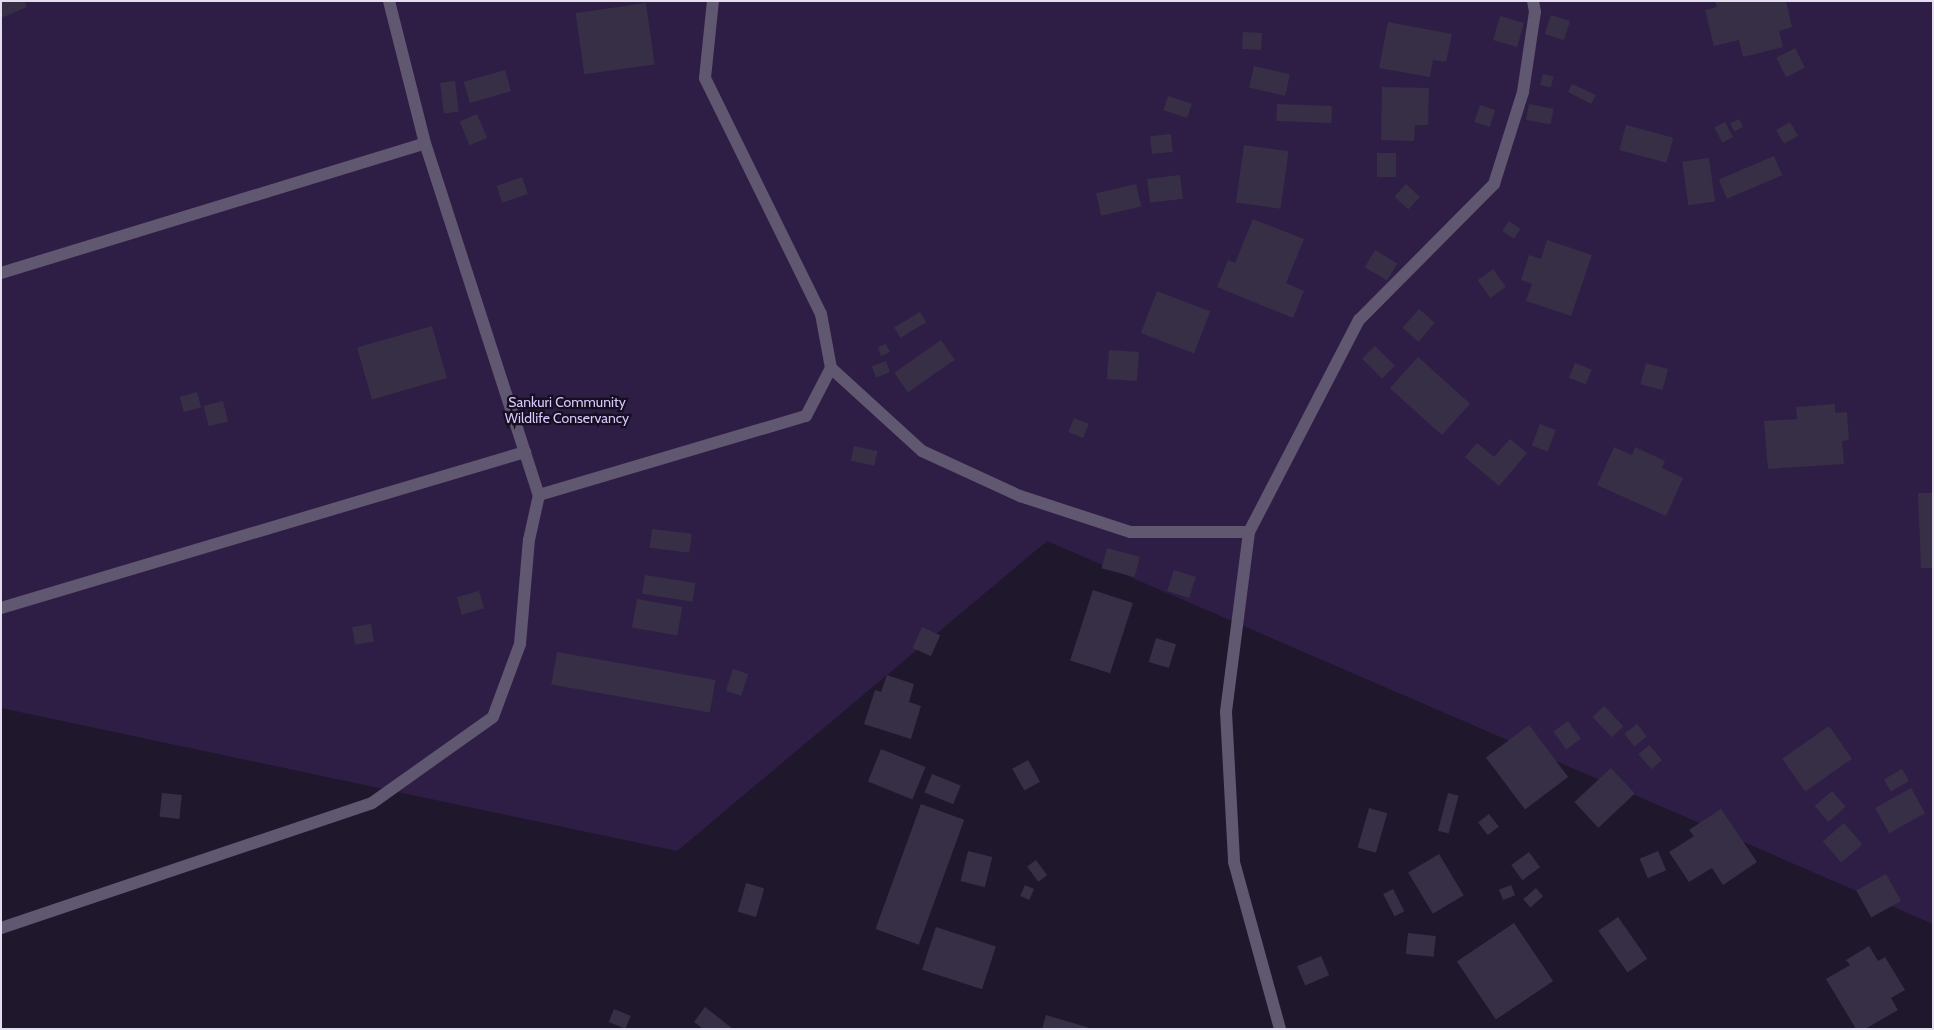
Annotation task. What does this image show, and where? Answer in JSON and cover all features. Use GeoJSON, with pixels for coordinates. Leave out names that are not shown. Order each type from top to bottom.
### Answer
{"type":"FeatureCollection","features":[{"type":"Feature","properties":{"kind":"street"},"geometry":{"type":"LineString","coordinates":[[1,928],[372,803],[493,717],[520,644],[529,540],[539,495],[426,143],[389,1]]}},
{"type":"Feature","properties":{"kind":"street"},"geometry":{"type":"LineString","coordinates":[[713,1],[705,78],[821,314],[831,368],[922,452],[1020,496],[1130,532],[1249,532]]}},
{"type":"Feature","properties":{"kind":"street"},"geometry":{"type":"LineString","coordinates":[[1280,1029],[1234,862],[1226,712],[1249,532],[1358,320],[1494,184],[1523,92],[1535,12],[1533,1]]}},
{"type":"Feature","properties":{"kind":"street"},"geometry":{"type":"LineString","coordinates":[[1,273],[426,143]]}},
{"type":"Feature","properties":{"kind":"street"},"geometry":{"type":"LineString","coordinates":[[539,495],[806,416],[831,368]]}},
{"type":"Feature","properties":{"kind":"street"},"geometry":{"type":"LineString","coordinates":[[1,608],[525,452]]}},
{"type":"Feature","properties":{"kind":"green space","name":"Sankuri Community Wildlife Conservancy"},"geometry":{"type":"Polygon","coordinates":[[[1,1],[1933,1],[1933,924],[1047,541],[677,851],[1,708],[1,1]]]}},
{"type":"Feature","properties":{"kind":"building"},"geometry":{"type":"Polygon","coordinates":[[[1,1],[24,1],[27,7],[1,18],[1,1]]]}},
{"type":"Feature","properties":{"kind":"building"},"geometry":{"type":"Polygon","coordinates":[[[1715,1],[1786,1],[1792,27],[1779,31],[1783,47],[1743,57],[1739,40],[1714,46],[1705,10],[1717,7],[1715,1]]]}},
{"type":"Feature","properties":{"kind":"building"},"geometry":{"type":"Polygon","coordinates":[[[646,3],[655,64],[584,74],[576,13],[646,3]]]}},
{"type":"Feature","properties":{"kind":"building"},"geometry":{"type":"Polygon","coordinates":[[[1551,15],[1570,21],[1564,40],[1545,34],[1551,15]]]}},
{"type":"Feature","properties":{"kind":"building"},"geometry":{"type":"Polygon","coordinates":[[[1500,16],[1524,23],[1517,47],[1493,40],[1500,16]]]}},
{"type":"Feature","properties":{"kind":"building"},"geometry":{"type":"Polygon","coordinates":[[[1388,22],[1452,34],[1446,62],[1433,60],[1430,77],[1379,68],[1388,22]]]}},
{"type":"Feature","properties":{"kind":"building"},"geometry":{"type":"Polygon","coordinates":[[[1243,32],[1262,33],[1261,50],[1242,49],[1243,32]]]}},
{"type":"Feature","properties":{"kind":"building"},"geometry":{"type":"Polygon","coordinates":[[[1795,48],[1805,68],[1786,77],[1776,58],[1795,48]]]}},
{"type":"Feature","properties":{"kind":"building"},"geometry":{"type":"Polygon","coordinates":[[[1254,66],[1290,74],[1285,96],[1249,87],[1254,66]]]}},
{"type":"Feature","properties":{"kind":"building"},"geometry":{"type":"Polygon","coordinates":[[[505,70],[511,91],[470,103],[464,82],[505,70]]]}},
{"type":"Feature","properties":{"kind":"building"},"geometry":{"type":"Polygon","coordinates":[[[1543,74],[1554,77],[1551,87],[1540,85],[1543,74]]]}},
{"type":"Feature","properties":{"kind":"building"},"geometry":{"type":"Polygon","coordinates":[[[455,81],[459,112],[444,114],[440,83],[455,81]]]}},
{"type":"Feature","properties":{"kind":"building"},"geometry":{"type":"Polygon","coordinates":[[[1572,84],[1596,95],[1591,104],[1568,92],[1572,84]]]}},
{"type":"Feature","properties":{"kind":"building"},"geometry":{"type":"Polygon","coordinates":[[[1382,87],[1429,88],[1428,125],[1415,125],[1414,141],[1381,140],[1382,87]]]}},
{"type":"Feature","properties":{"kind":"building"},"geometry":{"type":"Polygon","coordinates":[[[1168,96],[1192,104],[1187,118],[1163,110],[1168,96]]]}},
{"type":"Feature","properties":{"kind":"building"},"geometry":{"type":"Polygon","coordinates":[[[1277,104],[1332,106],[1331,123],[1276,121],[1277,104]]]}},
{"type":"Feature","properties":{"kind":"building"},"geometry":{"type":"Polygon","coordinates":[[[1529,104],[1554,109],[1550,124],[1526,120],[1529,104]]]}},
{"type":"Feature","properties":{"kind":"building"},"geometry":{"type":"Polygon","coordinates":[[[1480,105],[1495,110],[1490,127],[1474,122],[1480,105]]]}},
{"type":"Feature","properties":{"kind":"building"},"geometry":{"type":"Polygon","coordinates":[[[477,114],[487,138],[470,145],[460,121],[477,114]]]}},
{"type":"Feature","properties":{"kind":"building"},"geometry":{"type":"Polygon","coordinates":[[[1739,119],[1743,127],[1734,132],[1730,124],[1739,119]]]}},
{"type":"Feature","properties":{"kind":"building"},"geometry":{"type":"Polygon","coordinates":[[[1725,122],[1733,137],[1722,143],[1714,128],[1725,122]]]}},
{"type":"Feature","properties":{"kind":"building"},"geometry":{"type":"Polygon","coordinates":[[[1790,122],[1798,136],[1784,144],[1776,130],[1790,122]]]}},
{"type":"Feature","properties":{"kind":"building"},"geometry":{"type":"Polygon","coordinates":[[[1626,125],[1673,138],[1667,163],[1619,150],[1626,125]]]}},
{"type":"Feature","properties":{"kind":"building"},"geometry":{"type":"Polygon","coordinates":[[[1171,134],[1173,152],[1152,154],[1150,136],[1171,134]]]}},
{"type":"Feature","properties":{"kind":"building"},"geometry":{"type":"Polygon","coordinates":[[[1244,145],[1289,151],[1280,209],[1236,202],[1244,145]]]}},
{"type":"Feature","properties":{"kind":"building"},"geometry":{"type":"Polygon","coordinates":[[[1377,153],[1396,153],[1396,177],[1377,177],[1377,153]]]}},
{"type":"Feature","properties":{"kind":"building"},"geometry":{"type":"Polygon","coordinates":[[[1774,156],[1782,175],[1727,199],[1719,179],[1774,156]]]}},
{"type":"Feature","properties":{"kind":"building"},"geometry":{"type":"Polygon","coordinates":[[[1709,158],[1715,202],[1688,205],[1682,162],[1709,158]]]}},
{"type":"Feature","properties":{"kind":"building"},"geometry":{"type":"Polygon","coordinates":[[[1180,175],[1183,199],[1150,203],[1147,179],[1180,175]]]}},
{"type":"Feature","properties":{"kind":"building"},"geometry":{"type":"Polygon","coordinates":[[[522,177],[528,194],[502,203],[496,186],[522,177]]]}},
{"type":"Feature","properties":{"kind":"building"},"geometry":{"type":"Polygon","coordinates":[[[1136,184],[1141,206],[1101,216],[1096,193],[1136,184]]]}},
{"type":"Feature","properties":{"kind":"building"},"geometry":{"type":"Polygon","coordinates":[[[1406,184],[1420,197],[1408,209],[1394,196],[1406,184]]]}},
{"type":"Feature","properties":{"kind":"building"},"geometry":{"type":"Polygon","coordinates":[[[1253,219],[1304,239],[1286,283],[1304,291],[1293,318],[1217,287],[1228,260],[1235,263],[1253,219]]]}},
{"type":"Feature","properties":{"kind":"building"},"geometry":{"type":"Polygon","coordinates":[[[1509,221],[1521,229],[1514,239],[1502,231],[1509,221]]]}},
{"type":"Feature","properties":{"kind":"building"},"geometry":{"type":"Polygon","coordinates":[[[1547,240],[1592,255],[1571,316],[1526,301],[1532,284],[1521,280],[1529,255],[1541,259],[1547,240]]]}},
{"type":"Feature","properties":{"kind":"building"},"geometry":{"type":"Polygon","coordinates":[[[1375,250],[1397,263],[1387,281],[1365,267],[1375,250]]]}},
{"type":"Feature","properties":{"kind":"building"},"geometry":{"type":"Polygon","coordinates":[[[1493,269],[1506,287],[1491,298],[1478,280],[1493,269]]]}},
{"type":"Feature","properties":{"kind":"building"},"geometry":{"type":"Polygon","coordinates":[[[1157,291],[1210,311],[1194,353],[1141,333],[1157,291]]]}},
{"type":"Feature","properties":{"kind":"building"},"geometry":{"type":"Polygon","coordinates":[[[1419,309],[1435,323],[1418,342],[1403,328],[1419,309]]]}},
{"type":"Feature","properties":{"kind":"building"},"geometry":{"type":"Polygon","coordinates":[[[920,312],[926,322],[900,338],[894,327],[920,312]]]}},
{"type":"Feature","properties":{"kind":"building"},"geometry":{"type":"Polygon","coordinates":[[[432,326],[447,378],[372,399],[357,347],[432,326]]]}},
{"type":"Feature","properties":{"kind":"building"},"geometry":{"type":"Polygon","coordinates":[[[941,340],[955,360],[908,392],[894,373],[941,340]]]}},
{"type":"Feature","properties":{"kind":"building"},"geometry":{"type":"Polygon","coordinates":[[[886,344],[890,352],[881,356],[878,347],[886,344]]]}},
{"type":"Feature","properties":{"kind":"building"},"geometry":{"type":"Polygon","coordinates":[[[1375,346],[1395,366],[1382,379],[1362,359],[1375,346]]]}},
{"type":"Feature","properties":{"kind":"building"},"geometry":{"type":"Polygon","coordinates":[[[1109,350],[1139,352],[1137,381],[1107,379],[1109,350]]]}},
{"type":"Feature","properties":{"kind":"building"},"geometry":{"type":"Polygon","coordinates":[[[1418,357],[1470,404],[1442,435],[1390,388],[1418,357]]]}},
{"type":"Feature","properties":{"kind":"building"},"geometry":{"type":"Polygon","coordinates":[[[886,361],[890,372],[876,377],[872,366],[886,361]]]}},
{"type":"Feature","properties":{"kind":"building"},"geometry":{"type":"Polygon","coordinates":[[[1575,363],[1592,370],[1586,385],[1569,378],[1575,363]]]}},
{"type":"Feature","properties":{"kind":"building"},"geometry":{"type":"Polygon","coordinates":[[[1646,363],[1668,369],[1663,390],[1640,384],[1646,363]]]}},
{"type":"Feature","properties":{"kind":"building"},"geometry":{"type":"Polygon","coordinates":[[[197,392],[201,407],[184,412],[180,397],[197,392]]]}},
{"type":"Feature","properties":{"kind":"building"},"geometry":{"type":"Polygon","coordinates":[[[223,401],[228,421],[209,426],[204,406],[223,401]]]}},
{"type":"Feature","properties":{"kind":"building"},"geometry":{"type":"Polygon","coordinates":[[[1835,404],[1835,413],[1847,412],[1849,440],[1842,441],[1844,464],[1768,469],[1764,421],[1797,419],[1796,407],[1835,404]]]}},
{"type":"Feature","properties":{"kind":"building"},"geometry":{"type":"Polygon","coordinates":[[[1074,418],[1089,424],[1083,438],[1068,432],[1074,418]]]}},
{"type":"Feature","properties":{"kind":"building"},"geometry":{"type":"Polygon","coordinates":[[[1540,424],[1556,430],[1548,452],[1532,445],[1540,424]]]}},
{"type":"Feature","properties":{"kind":"building"},"geometry":{"type":"Polygon","coordinates":[[[1510,439],[1527,453],[1499,486],[1465,457],[1477,443],[1494,457],[1510,439]]]}},
{"type":"Feature","properties":{"kind":"building"},"geometry":{"type":"Polygon","coordinates":[[[854,446],[877,451],[874,466],[851,461],[854,446]]]}},
{"type":"Feature","properties":{"kind":"building"},"geometry":{"type":"Polygon","coordinates":[[[1614,447],[1632,455],[1635,447],[1665,461],[1662,468],[1683,478],[1666,516],[1597,485],[1614,447]]]}},
{"type":"Feature","properties":{"kind":"building"},"geometry":{"type":"Polygon","coordinates":[[[1918,493],[1933,493],[1933,568],[1921,568],[1918,493]]]}},
{"type":"Feature","properties":{"kind":"building"},"geometry":{"type":"Polygon","coordinates":[[[652,529],[692,534],[689,553],[650,548],[652,529]]]}},
{"type":"Feature","properties":{"kind":"building"},"geometry":{"type":"Polygon","coordinates":[[[1107,548],[1140,557],[1134,577],[1102,568],[1107,548]]]}},
{"type":"Feature","properties":{"kind":"building"},"geometry":{"type":"Polygon","coordinates":[[[1174,570],[1196,577],[1189,598],[1167,591],[1174,570]]]}},
{"type":"Feature","properties":{"kind":"building"},"geometry":{"type":"Polygon","coordinates":[[[645,575],[695,583],[692,602],[642,594],[645,575]]]}},
{"type":"Feature","properties":{"kind":"building"},"geometry":{"type":"Polygon","coordinates":[[[1093,590],[1133,603],[1110,673],[1070,660],[1093,590]]]}},
{"type":"Feature","properties":{"kind":"building"},"geometry":{"type":"Polygon","coordinates":[[[479,591],[484,608],[462,615],[457,597],[479,591]]]}},
{"type":"Feature","properties":{"kind":"building"},"geometry":{"type":"Polygon","coordinates":[[[637,599],[682,607],[677,636],[632,628],[637,599]]]}},
{"type":"Feature","properties":{"kind":"building"},"geometry":{"type":"Polygon","coordinates":[[[371,624],[374,642],[355,645],[352,627],[371,624]]]}},
{"type":"Feature","properties":{"kind":"building"},"geometry":{"type":"Polygon","coordinates":[[[922,627],[940,635],[931,656],[913,648],[922,627]]]}},
{"type":"Feature","properties":{"kind":"building"},"geometry":{"type":"Polygon","coordinates":[[[1156,638],[1176,644],[1169,668],[1149,662],[1156,638]]]}},
{"type":"Feature","properties":{"kind":"building"},"geometry":{"type":"Polygon","coordinates":[[[557,652],[716,680],[710,712],[551,684],[557,652]]]}},
{"type":"Feature","properties":{"kind":"building"},"geometry":{"type":"Polygon","coordinates":[[[733,669],[748,674],[741,696],[726,691],[733,669]]]}},
{"type":"Feature","properties":{"kind":"building"},"geometry":{"type":"Polygon","coordinates":[[[887,675],[914,684],[909,702],[921,706],[911,739],[864,724],[875,690],[881,692],[887,675]]]}},
{"type":"Feature","properties":{"kind":"building"},"geometry":{"type":"Polygon","coordinates":[[[1604,706],[1623,726],[1612,737],[1592,717],[1604,706]]]}},
{"type":"Feature","properties":{"kind":"building"},"geometry":{"type":"Polygon","coordinates":[[[1568,721],[1581,739],[1566,749],[1553,732],[1568,721]]]}},
{"type":"Feature","properties":{"kind":"building"},"geometry":{"type":"Polygon","coordinates":[[[1637,724],[1647,737],[1634,746],[1624,734],[1637,724]]]}},
{"type":"Feature","properties":{"kind":"building"},"geometry":{"type":"Polygon","coordinates":[[[1529,725],[1568,777],[1525,809],[1486,757],[1529,725]]]}},
{"type":"Feature","properties":{"kind":"building"},"geometry":{"type":"Polygon","coordinates":[[[1829,726],[1852,759],[1805,791],[1782,759],[1829,726]]]}},
{"type":"Feature","properties":{"kind":"building"},"geometry":{"type":"Polygon","coordinates":[[[1649,745],[1662,760],[1652,769],[1638,754],[1649,745]]]}},
{"type":"Feature","properties":{"kind":"building"},"geometry":{"type":"Polygon","coordinates":[[[881,749],[926,767],[912,799],[868,781],[881,749]]]}},
{"type":"Feature","properties":{"kind":"building"},"geometry":{"type":"Polygon","coordinates":[[[1028,760],[1040,782],[1024,791],[1012,769],[1028,760]]]}},
{"type":"Feature","properties":{"kind":"building"},"geometry":{"type":"Polygon","coordinates":[[[1611,768],[1635,794],[1598,828],[1574,802],[1611,768]]]}},
{"type":"Feature","properties":{"kind":"building"},"geometry":{"type":"Polygon","coordinates":[[[1902,769],[1909,781],[1891,792],[1884,780],[1902,769]]]}},
{"type":"Feature","properties":{"kind":"building"},"geometry":{"type":"Polygon","coordinates":[[[932,774],[961,786],[953,804],[925,793],[932,774]]]}},
{"type":"Feature","properties":{"kind":"building"},"geometry":{"type":"Polygon","coordinates":[[[1911,788],[1925,813],[1889,833],[1875,808],[1911,788]]]}},
{"type":"Feature","properties":{"kind":"building"},"geometry":{"type":"Polygon","coordinates":[[[1832,791],[1846,807],[1828,822],[1815,806],[1832,791]]]}},
{"type":"Feature","properties":{"kind":"building"},"geometry":{"type":"Polygon","coordinates":[[[162,793],[182,795],[179,819],[159,817],[162,793]]]}},
{"type":"Feature","properties":{"kind":"building"},"geometry":{"type":"Polygon","coordinates":[[[1448,793],[1459,796],[1449,834],[1438,831],[1448,793]]]}},
{"type":"Feature","properties":{"kind":"building"},"geometry":{"type":"Polygon","coordinates":[[[921,804],[964,820],[919,945],[876,929],[921,804]]]}},
{"type":"Feature","properties":{"kind":"building"},"geometry":{"type":"Polygon","coordinates":[[[1369,808],[1387,813],[1376,853],[1358,847],[1369,808]]]}},
{"type":"Feature","properties":{"kind":"building"},"geometry":{"type":"Polygon","coordinates":[[[1721,809],[1757,862],[1723,885],[1712,868],[1689,882],[1669,852],[1694,836],[1689,830],[1721,809]]]}},
{"type":"Feature","properties":{"kind":"building"},"geometry":{"type":"Polygon","coordinates":[[[1489,814],[1499,827],[1488,835],[1478,823],[1489,814]]]}},
{"type":"Feature","properties":{"kind":"building"},"geometry":{"type":"Polygon","coordinates":[[[1844,823],[1862,844],[1841,863],[1823,841],[1844,823]]]}},
{"type":"Feature","properties":{"kind":"building"},"geometry":{"type":"Polygon","coordinates":[[[968,851],[992,857],[985,887],[961,881],[968,851]]]}},
{"type":"Feature","properties":{"kind":"building"},"geometry":{"type":"Polygon","coordinates":[[[1658,851],[1666,870],[1648,878],[1640,859],[1658,851]]]}},
{"type":"Feature","properties":{"kind":"building"},"geometry":{"type":"Polygon","coordinates":[[[1529,852],[1540,867],[1522,880],[1511,865],[1529,852]]]}},
{"type":"Feature","properties":{"kind":"building"},"geometry":{"type":"Polygon","coordinates":[[[1439,854],[1464,895],[1433,914],[1408,873],[1439,854]]]}},
{"type":"Feature","properties":{"kind":"building"},"geometry":{"type":"Polygon","coordinates":[[[1036,860],[1047,875],[1038,882],[1027,866],[1036,860]]]}},
{"type":"Feature","properties":{"kind":"building"},"geometry":{"type":"Polygon","coordinates":[[[1886,874],[1901,901],[1871,918],[1856,890],[1886,874]]]}},
{"type":"Feature","properties":{"kind":"building"},"geometry":{"type":"Polygon","coordinates":[[[746,883],[764,888],[756,917],[738,912],[746,883]]]}},
{"type":"Feature","properties":{"kind":"building"},"geometry":{"type":"Polygon","coordinates":[[[1025,885],[1034,889],[1029,900],[1020,896],[1025,885]]]}},
{"type":"Feature","properties":{"kind":"building"},"geometry":{"type":"Polygon","coordinates":[[[1511,885],[1515,895],[1503,900],[1499,890],[1511,885]]]}},
{"type":"Feature","properties":{"kind":"building"},"geometry":{"type":"Polygon","coordinates":[[[1536,888],[1543,896],[1530,907],[1523,899],[1536,888]]]}},
{"type":"Feature","properties":{"kind":"building"},"geometry":{"type":"Polygon","coordinates":[[[1393,889],[1404,911],[1395,916],[1383,894],[1393,889]]]}},
{"type":"Feature","properties":{"kind":"building"},"geometry":{"type":"Polygon","coordinates":[[[1618,917],[1647,959],[1628,973],[1598,931],[1618,917]]]}},
{"type":"Feature","properties":{"kind":"building"},"geometry":{"type":"Polygon","coordinates":[[[1514,923],[1553,981],[1496,1020],[1457,962],[1514,923]]]}},
{"type":"Feature","properties":{"kind":"building"},"geometry":{"type":"Polygon","coordinates":[[[936,927],[996,946],[982,989],[922,970],[936,927]]]}},
{"type":"Feature","properties":{"kind":"building"},"geometry":{"type":"Polygon","coordinates":[[[1408,933],[1436,936],[1434,957],[1406,954],[1408,933]]]}},
{"type":"Feature","properties":{"kind":"building"},"geometry":{"type":"Polygon","coordinates":[[[1869,946],[1878,961],[1885,957],[1905,990],[1891,998],[1898,1010],[1865,1029],[1856,1029],[1826,979],[1850,965],[1846,960],[1869,946]]]}},
{"type":"Feature","properties":{"kind":"building"},"geometry":{"type":"Polygon","coordinates":[[[1321,956],[1329,975],[1305,985],[1297,966],[1321,956]]]}},
{"type":"Feature","properties":{"kind":"building"},"geometry":{"type":"Polygon","coordinates":[[[705,1007],[733,1029],[703,1029],[694,1022],[705,1007]]]}},
{"type":"Feature","properties":{"kind":"building"},"geometry":{"type":"Polygon","coordinates":[[[614,1009],[631,1016],[625,1029],[609,1022],[614,1009]]]}},
{"type":"Feature","properties":{"kind":"building"},"geometry":{"type":"Polygon","coordinates":[[[1046,1015],[1090,1028],[1042,1029],[1046,1015]]]}}]}
